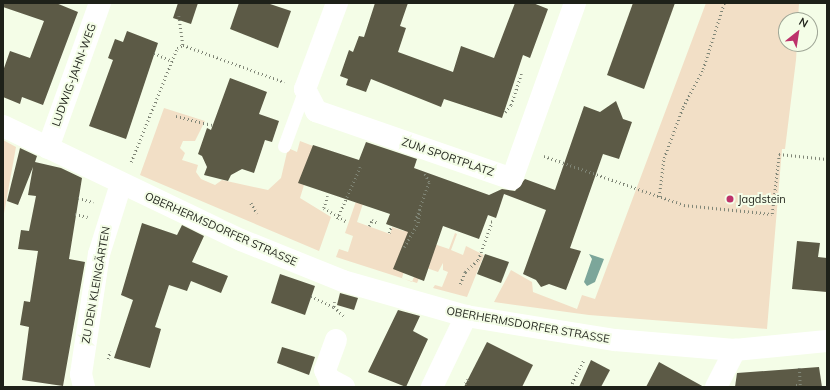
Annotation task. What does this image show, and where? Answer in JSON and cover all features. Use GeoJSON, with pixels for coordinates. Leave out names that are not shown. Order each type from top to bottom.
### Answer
{"type":"FeatureCollection","features":[{"type":"Feature","properties":{"kind":"street","name":"LUDWIG-JAHN-WEG"},"geometry":{"type":"LineString","coordinates":[[48,148],[100,3]]}},
{"type":"Feature","properties":{"kind":"street"},"geometry":{"type":"LineString","coordinates":[[305,89],[337,3]]}},
{"type":"Feature","properties":{"kind":"street","name":"ZUM SPORTPLATZ"},"geometry":{"type":"LineString","coordinates":[[305,89],[316,111],[512,179],[525,148],[575,3]]}},
{"type":"Feature","properties":{"kind":"street","name":"OBERHERMSDORFER STRASSE"},"geometry":{"type":"LineString","coordinates":[[3,126],[117,182],[241,240],[328,275],[466,316],[594,337],[735,350],[827,341]]}},
{"type":"Feature","properties":{"kind":"street","name":"ZU DEN KLEINGÄRTEN"},"geometry":{"type":"LineString","coordinates":[[84,387],[81,374],[99,254],[117,182]]}},
{"type":"Feature","properties":{"kind":"street"},"geometry":{"type":"LineString","coordinates":[[432,387],[466,316]]}},
{"type":"Feature","properties":{"kind":"street"},"geometry":{"type":"LineString","coordinates":[[336,340],[325,370],[329,379],[344,387]]}},
{"type":"Feature","properties":{"kind":"street"},"geometry":{"type":"LineString","coordinates":[[716,387],[735,350]]}},
{"type":"Feature","properties":{"kind":"lane"},"geometry":{"type":"LineString","coordinates":[[284,146],[305,89]]}},
{"type":"Feature","properties":{"kind":"path"},"geometry":{"type":"LineString","coordinates":[[659,197],[664,158],[683,107],[703,69],[724,3]]}},
{"type":"Feature","properties":{"kind":"path"},"geometry":{"type":"LineString","coordinates":[[178,16],[183,45]]}},
{"type":"Feature","properties":{"kind":"path"},"geometry":{"type":"LineString","coordinates":[[117,182],[118,172],[122,174],[137,154],[177,48],[183,45],[305,89]]}},
{"type":"Feature","properties":{"kind":"path"},"geometry":{"type":"LineString","coordinates":[[154,53],[172,61]]}},
{"type":"Feature","properties":{"kind":"path"},"geometry":{"type":"LineString","coordinates":[[505,112],[511,105],[521,74]]}},
{"type":"Feature","properties":{"kind":"path"},"geometry":{"type":"LineString","coordinates":[[176,116],[212,125]]}},
{"type":"Feature","properties":{"kind":"path"},"geometry":{"type":"LineString","coordinates":[[415,221],[428,182],[420,157],[424,148]]}},
{"type":"Feature","properties":{"kind":"path"},"geometry":{"type":"LineString","coordinates":[[525,148],[684,205],[772,214],[779,154],[827,159]]}},
{"type":"Feature","properties":{"kind":"path"},"geometry":{"type":"LineString","coordinates":[[338,218],[360,167]]}},
{"type":"Feature","properties":{"kind":"path"},"geometry":{"type":"LineString","coordinates":[[328,196],[324,208],[338,218],[347,222]]}},
{"type":"Feature","properties":{"kind":"path"},"geometry":{"type":"LineString","coordinates":[[251,203],[257,213]]}},
{"type":"Feature","properties":{"kind":"path"},"geometry":{"type":"LineString","coordinates":[[404,247],[418,223],[420,208]]}},
{"type":"Feature","properties":{"kind":"path"},"geometry":{"type":"LineString","coordinates":[[369,226],[372,220],[378,222]]}},
{"type":"Feature","properties":{"kind":"path"},"geometry":{"type":"LineString","coordinates":[[460,284],[465,272],[478,260],[492,222],[489,222]]}},
{"type":"Feature","properties":{"kind":"path"},"geometry":{"type":"LineString","coordinates":[[389,233],[391,227]]}},
{"type":"Feature","properties":{"kind":"path"},"geometry":{"type":"LineString","coordinates":[[311,296],[334,307]]}},
{"type":"Feature","properties":{"kind":"path"},"geometry":{"type":"LineString","coordinates":[[570,387],[594,337]]}},
{"type":"Feature","properties":{"kind":"path"},"geometry":{"type":"LineString","coordinates":[[463,387],[468,379]]}},
{"type":"Feature","properties":{"kind":"shaded area"},"geometry":{"type":"Polygon","coordinates":[[[706,3],[799,3],[798,12],[778,12],[778,52],[796,52],[785,149],[782,149],[767,329],[589,315],[494,302],[511,270],[532,282],[533,292],[577,309],[582,295],[595,299],[706,3]]]}},
{"type":"Feature","properties":{"kind":"shaded area"},"geometry":{"type":"Polygon","coordinates":[[[164,108],[205,121],[195,141],[183,141],[180,148],[185,153],[182,160],[198,165],[196,172],[201,179],[215,185],[222,180],[268,190],[281,178],[288,148],[297,152],[300,141],[313,146],[299,183],[304,185],[300,198],[331,217],[319,251],[140,175],[164,108]]]}},
{"type":"Feature","properties":{"kind":"shaded area"},"geometry":{"type":"Polygon","coordinates":[[[3,140],[16,147],[3,219],[3,140]]]}},
{"type":"Feature","properties":{"kind":"shaded area"},"geometry":{"type":"Polygon","coordinates":[[[371,158],[377,160],[357,222],[390,234],[392,227],[404,231],[407,220],[434,244],[449,249],[455,233],[457,234],[451,250],[463,255],[466,246],[484,255],[467,297],[433,288],[435,285],[442,287],[448,272],[443,270],[443,263],[438,272],[424,267],[417,283],[412,281],[419,262],[406,265],[402,278],[404,279],[336,257],[339,249],[348,252],[353,236],[345,233],[371,158]]]}},
{"type":"Feature","properties":{"kind":"water"},"geometry":{"type":"Polygon","coordinates":[[[589,254],[604,259],[595,282],[587,286],[584,282],[592,259],[589,254]]]}},
{"type":"Feature","properties":{"kind":"building"},"geometry":{"type":"Polygon","coordinates":[[[3,3],[56,3],[78,12],[43,105],[22,97],[20,104],[3,97],[3,71],[10,51],[30,58],[44,21],[3,7],[3,3]]]}},
{"type":"Feature","properties":{"kind":"building"},"geometry":{"type":"Polygon","coordinates":[[[178,3],[198,3],[191,24],[173,18],[178,3]]]}},
{"type":"Feature","properties":{"kind":"building"},"geometry":{"type":"Polygon","coordinates":[[[239,3],[267,3],[291,11],[278,48],[230,29],[239,3]]]}},
{"type":"Feature","properties":{"kind":"building"},"geometry":{"type":"Polygon","coordinates":[[[375,3],[408,3],[400,26],[406,28],[398,52],[453,72],[461,46],[494,58],[515,3],[533,3],[548,9],[530,58],[523,55],[502,118],[444,99],[441,107],[371,79],[366,92],[346,85],[348,79],[340,76],[349,50],[353,52],[359,36],[364,37],[375,3]]]}},
{"type":"Feature","properties":{"kind":"building"},"geometry":{"type":"Polygon","coordinates":[[[633,3],[675,3],[644,89],[607,75],[633,3]]]}},
{"type":"Feature","properties":{"kind":"building"},"geometry":{"type":"Polygon","coordinates":[[[127,31],[158,43],[126,139],[89,126],[113,60],[108,58],[115,39],[123,42],[127,31]]]}},
{"type":"Feature","properties":{"kind":"building"},"geometry":{"type":"Polygon","coordinates":[[[230,78],[267,92],[259,114],[279,121],[272,142],[265,140],[254,173],[242,169],[231,175],[228,181],[204,175],[207,167],[202,156],[198,154],[207,128],[211,130],[230,78]]]}},
{"type":"Feature","properties":{"kind":"building"},"geometry":{"type":"Polygon","coordinates":[[[616,101],[623,119],[632,122],[619,159],[603,154],[570,248],[581,251],[566,290],[549,284],[541,287],[536,280],[523,274],[546,210],[504,194],[496,218],[488,215],[479,239],[443,226],[424,281],[393,269],[408,232],[386,224],[390,214],[298,183],[313,145],[359,160],[366,142],[417,159],[414,168],[489,195],[502,189],[515,191],[525,179],[555,190],[584,106],[600,112],[616,101]]]}},
{"type":"Feature","properties":{"kind":"building"},"geometry":{"type":"Polygon","coordinates":[[[20,148],[37,156],[35,162],[61,168],[82,178],[69,259],[85,262],[63,386],[22,380],[29,327],[20,325],[24,301],[30,302],[38,251],[18,249],[21,230],[29,231],[36,196],[28,195],[33,167],[18,205],[7,201],[20,148]]]}},
{"type":"Feature","properties":{"kind":"building"},"geometry":{"type":"Polygon","coordinates":[[[142,223],[177,235],[182,225],[204,236],[192,262],[228,276],[221,293],[191,281],[187,291],[169,285],[155,327],[161,329],[150,368],[114,358],[133,300],[121,295],[142,223]]]}},
{"type":"Feature","properties":{"kind":"building"},"geometry":{"type":"Polygon","coordinates":[[[797,241],[820,243],[818,257],[827,258],[827,292],[792,289],[797,241]]]}},
{"type":"Feature","properties":{"kind":"building"},"geometry":{"type":"Polygon","coordinates":[[[485,254],[509,262],[501,283],[477,274],[485,254]]]}},
{"type":"Feature","properties":{"kind":"building"},"geometry":{"type":"Polygon","coordinates":[[[280,274],[315,286],[305,315],[271,303],[280,274]]]}},
{"type":"Feature","properties":{"kind":"building"},"geometry":{"type":"Polygon","coordinates":[[[340,293],[358,298],[354,310],[337,305],[340,293]]]}},
{"type":"Feature","properties":{"kind":"building"},"geometry":{"type":"Polygon","coordinates":[[[398,310],[420,316],[413,331],[428,339],[406,387],[368,372],[398,310]]]}},
{"type":"Feature","properties":{"kind":"building"},"geometry":{"type":"Polygon","coordinates":[[[487,342],[533,365],[522,387],[464,387],[487,342]]]}},
{"type":"Feature","properties":{"kind":"building"},"geometry":{"type":"Polygon","coordinates":[[[282,347],[315,357],[309,375],[277,363],[282,347]]]}},
{"type":"Feature","properties":{"kind":"building"},"geometry":{"type":"Polygon","coordinates":[[[591,360],[610,370],[601,387],[579,387],[591,360]]]}},
{"type":"Feature","properties":{"kind":"building"},"geometry":{"type":"Polygon","coordinates":[[[659,362],[704,387],[646,387],[659,362]]]}},
{"type":"Feature","properties":{"kind":"building"},"geometry":{"type":"Polygon","coordinates":[[[819,367],[822,387],[735,387],[737,373],[819,367]]]}},
{"type":"Feature","properties":{"kind":"place","name":"Jagdstein"},"geometry":{"type":"Point","coordinates":[730,199]}}]}
